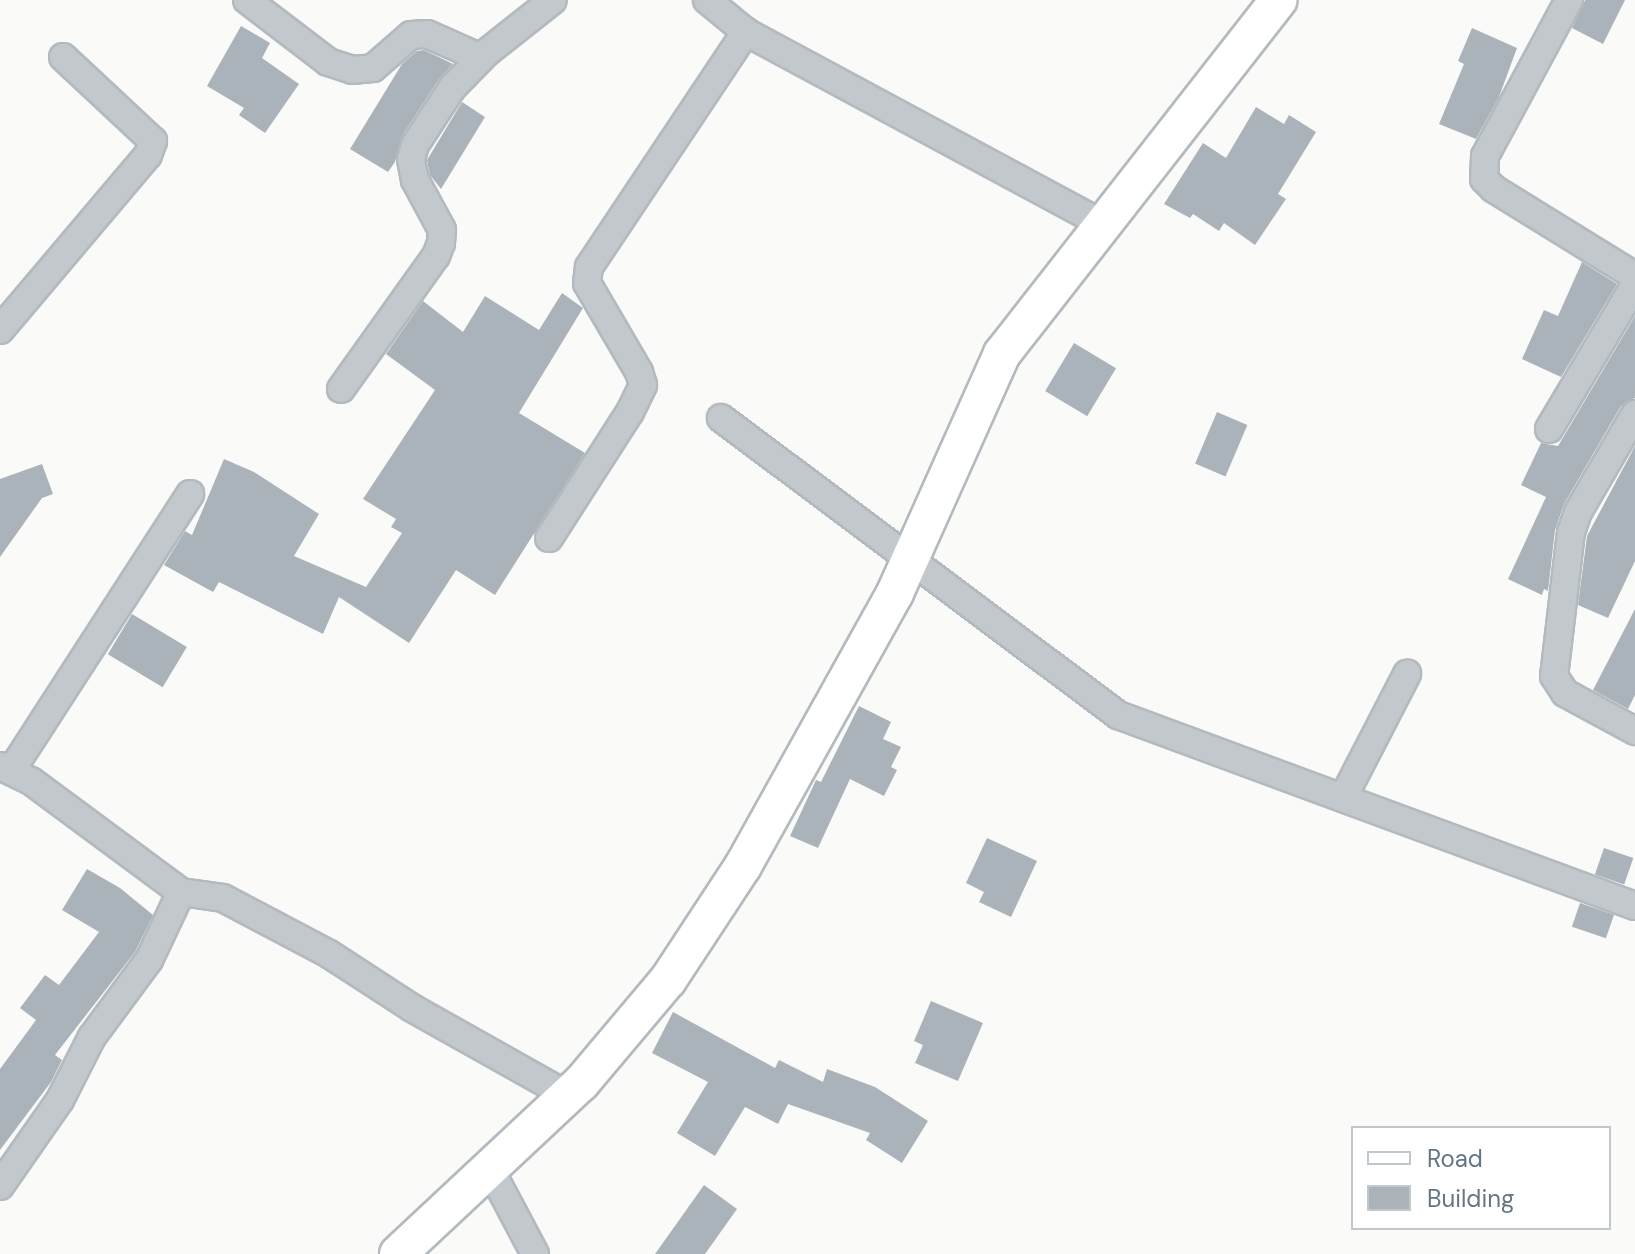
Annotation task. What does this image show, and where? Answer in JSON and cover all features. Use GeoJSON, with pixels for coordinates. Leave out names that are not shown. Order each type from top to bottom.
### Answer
{"type":"FeatureCollection","features":[{"type":"Feature","properties":{"kind":"street"},"geometry":{"type":"LineString","coordinates":[[247,0],[328,62],[352,70],[373,68],[411,35],[427,34],[481,58]]}},
{"type":"Feature","properties":{"kind":"street"},"geometry":{"type":"LineString","coordinates":[[341,389],[436,256],[442,230],[415,180],[411,159],[415,145],[452,88],[481,58],[553,0]]}},
{"type":"Feature","properties":{"kind":"street"},"geometry":{"type":"LineString","coordinates":[[707,0],[746,32],[1104,225]]}},
{"type":"Feature","properties":{"kind":"street"},"geometry":{"type":"LineString","coordinates":[[398,1254],[567,1095],[668,980],[743,866],[895,593],[1002,354],[1279,0]]}},
{"type":"Feature","properties":{"kind":"street"},"geometry":{"type":"LineString","coordinates":[[1569,0],[1485,156],[1484,179],[1494,189],[1635,276]]}},
{"type":"Feature","properties":{"kind":"street"},"geometry":{"type":"LineString","coordinates":[[549,538],[630,412],[643,385],[639,372],[587,283],[589,267],[746,32]]}},
{"type":"Feature","properties":{"kind":"street"},"geometry":{"type":"LineString","coordinates":[[0,330],[148,155],[153,141],[63,57]]}},
{"type":"Feature","properties":{"kind":"street"},"geometry":{"type":"LineString","coordinates":[[1549,429],[1635,285]]}},
{"type":"Feature","properties":{"kind":"street"},"geometry":{"type":"LineString","coordinates":[[1635,414],[1578,512],[1571,532],[1554,676],[1565,693],[1635,731]]}},
{"type":"Feature","properties":{"kind":"street"},"geometry":{"type":"LineString","coordinates":[[721,418],[911,557],[1118,715],[1635,906]]}},
{"type":"Feature","properties":{"kind":"street"},"geometry":{"type":"LineString","coordinates":[[190,494],[5,768],[31,781],[125,847],[181,892],[223,898],[237,905],[329,954],[412,1008],[567,1095]]}},
{"type":"Feature","properties":{"kind":"street"},"geometry":{"type":"LineString","coordinates":[[1343,798],[1407,674]]}},
{"type":"Feature","properties":{"kind":"street"},"geometry":{"type":"LineString","coordinates":[[0,1186],[60,1100],[92,1037],[149,960],[181,892]]}},
{"type":"Feature","properties":{"kind":"street"},"geometry":{"type":"LineString","coordinates":[[490,1169],[535,1254]]}},
{"type":"Feature","properties":{"kind":"building"},"geometry":{"type":"Polygon","coordinates":[[[1585,0],[1625,0],[1603,44],[1572,28],[1585,0]]]}},
{"type":"Feature","properties":{"kind":"building"},"geometry":{"type":"Polygon","coordinates":[[[241,26],[270,43],[262,58],[299,84],[265,133],[239,115],[244,108],[207,86],[241,26]]]}},
{"type":"Feature","properties":{"kind":"building"},"geometry":{"type":"Polygon","coordinates":[[[1472,28],[1517,48],[1499,97],[1476,139],[1439,124],[1464,64],[1458,61],[1472,28]]]}},
{"type":"Feature","properties":{"kind":"building"},"geometry":{"type":"Polygon","coordinates":[[[424,50],[453,64],[439,79],[402,136],[395,162],[388,172],[350,149],[402,64],[417,51],[424,50]]]}},
{"type":"Feature","properties":{"kind":"building"},"geometry":{"type":"Polygon","coordinates":[[[462,102],[485,117],[441,189],[430,175],[427,160],[462,102]]]}},
{"type":"Feature","properties":{"kind":"building"},"geometry":{"type":"Polygon","coordinates":[[[1256,107],[1284,124],[1289,115],[1316,132],[1278,194],[1286,199],[1255,245],[1224,223],[1219,231],[1193,214],[1190,218],[1164,204],[1203,143],[1226,158],[1256,107]]]}},
{"type":"Feature","properties":{"kind":"building"},"geometry":{"type":"Polygon","coordinates":[[[1582,262],[1617,284],[1561,377],[1522,359],[1544,310],[1558,316],[1582,262]]]}},
{"type":"Feature","properties":{"kind":"building"},"geometry":{"type":"Polygon","coordinates":[[[562,293],[583,308],[519,413],[585,453],[495,595],[456,570],[409,643],[339,597],[323,634],[219,582],[213,592],[164,565],[185,531],[192,535],[224,459],[254,472],[319,514],[294,556],[366,587],[402,533],[391,527],[396,519],[363,499],[435,390],[386,354],[423,301],[463,332],[485,296],[539,330],[562,293]]]}},
{"type":"Feature","properties":{"kind":"building"},"geometry":{"type":"Polygon","coordinates":[[[1635,316],[1635,398],[1621,406],[1564,504],[1555,530],[1548,591],[1544,589],[1542,595],[1508,579],[1546,497],[1521,485],[1541,443],[1558,446],[1635,316]]]}},
{"type":"Feature","properties":{"kind":"building"},"geometry":{"type":"Polygon","coordinates":[[[1074,343],[1116,368],[1087,416],[1045,391],[1074,343]]]}},
{"type":"Feature","properties":{"kind":"building"},"geometry":{"type":"Polygon","coordinates":[[[1217,412],[1247,425],[1225,476],[1195,464],[1217,412]]]}},
{"type":"Feature","properties":{"kind":"building"},"geometry":{"type":"Polygon","coordinates":[[[1635,446],[1635,561],[1608,618],[1578,605],[1587,536],[1635,446]]]}},
{"type":"Feature","properties":{"kind":"building"},"geometry":{"type":"Polygon","coordinates":[[[42,464],[53,494],[42,498],[0,557],[0,479],[42,464]]]}},
{"type":"Feature","properties":{"kind":"building"},"geometry":{"type":"Polygon","coordinates":[[[1635,609],[1635,695],[1628,709],[1593,690],[1635,609]]]}},
{"type":"Feature","properties":{"kind":"building"},"geometry":{"type":"Polygon","coordinates":[[[132,614],[187,647],[163,687],[108,654],[132,614]]]}},
{"type":"Feature","properties":{"kind":"building"},"geometry":{"type":"Polygon","coordinates":[[[859,706],[891,722],[883,739],[901,747],[891,767],[897,770],[884,796],[850,779],[818,848],[790,836],[816,780],[821,782],[859,706]]]}},
{"type":"Feature","properties":{"kind":"building"},"geometry":{"type":"Polygon","coordinates":[[[987,838],[1037,861],[1011,917],[979,902],[984,892],[966,883],[987,838]]]}},
{"type":"Feature","properties":{"kind":"building"},"geometry":{"type":"Polygon","coordinates":[[[1604,848],[1633,858],[1624,885],[1595,874],[1604,848]]]}},
{"type":"Feature","properties":{"kind":"building"},"geometry":{"type":"Polygon","coordinates":[[[87,869],[120,888],[153,915],[135,952],[55,1055],[62,1060],[51,1082],[0,1150],[0,1069],[36,1020],[20,1008],[45,975],[59,985],[99,932],[62,910],[87,869]]]}},
{"type":"Feature","properties":{"kind":"building"},"geometry":{"type":"Polygon","coordinates":[[[1580,903],[1614,915],[1606,938],[1572,927],[1580,903]]]}},
{"type":"Feature","properties":{"kind":"building"},"geometry":{"type":"Polygon","coordinates":[[[931,1001],[983,1023],[958,1081],[915,1063],[923,1045],[914,1041],[931,1001]]]}},
{"type":"Feature","properties":{"kind":"building"},"geometry":{"type":"Polygon","coordinates":[[[673,1012],[775,1068],[779,1060],[823,1082],[827,1069],[875,1087],[928,1121],[902,1163],[866,1140],[870,1133],[788,1104],[778,1124],[745,1107],[715,1156],[677,1133],[708,1082],[652,1053],[673,1012]]]}},
{"type":"Feature","properties":{"kind":"building"},"geometry":{"type":"Polygon","coordinates":[[[704,1185],[737,1209],[705,1254],[655,1254],[704,1185]]]}}]}
